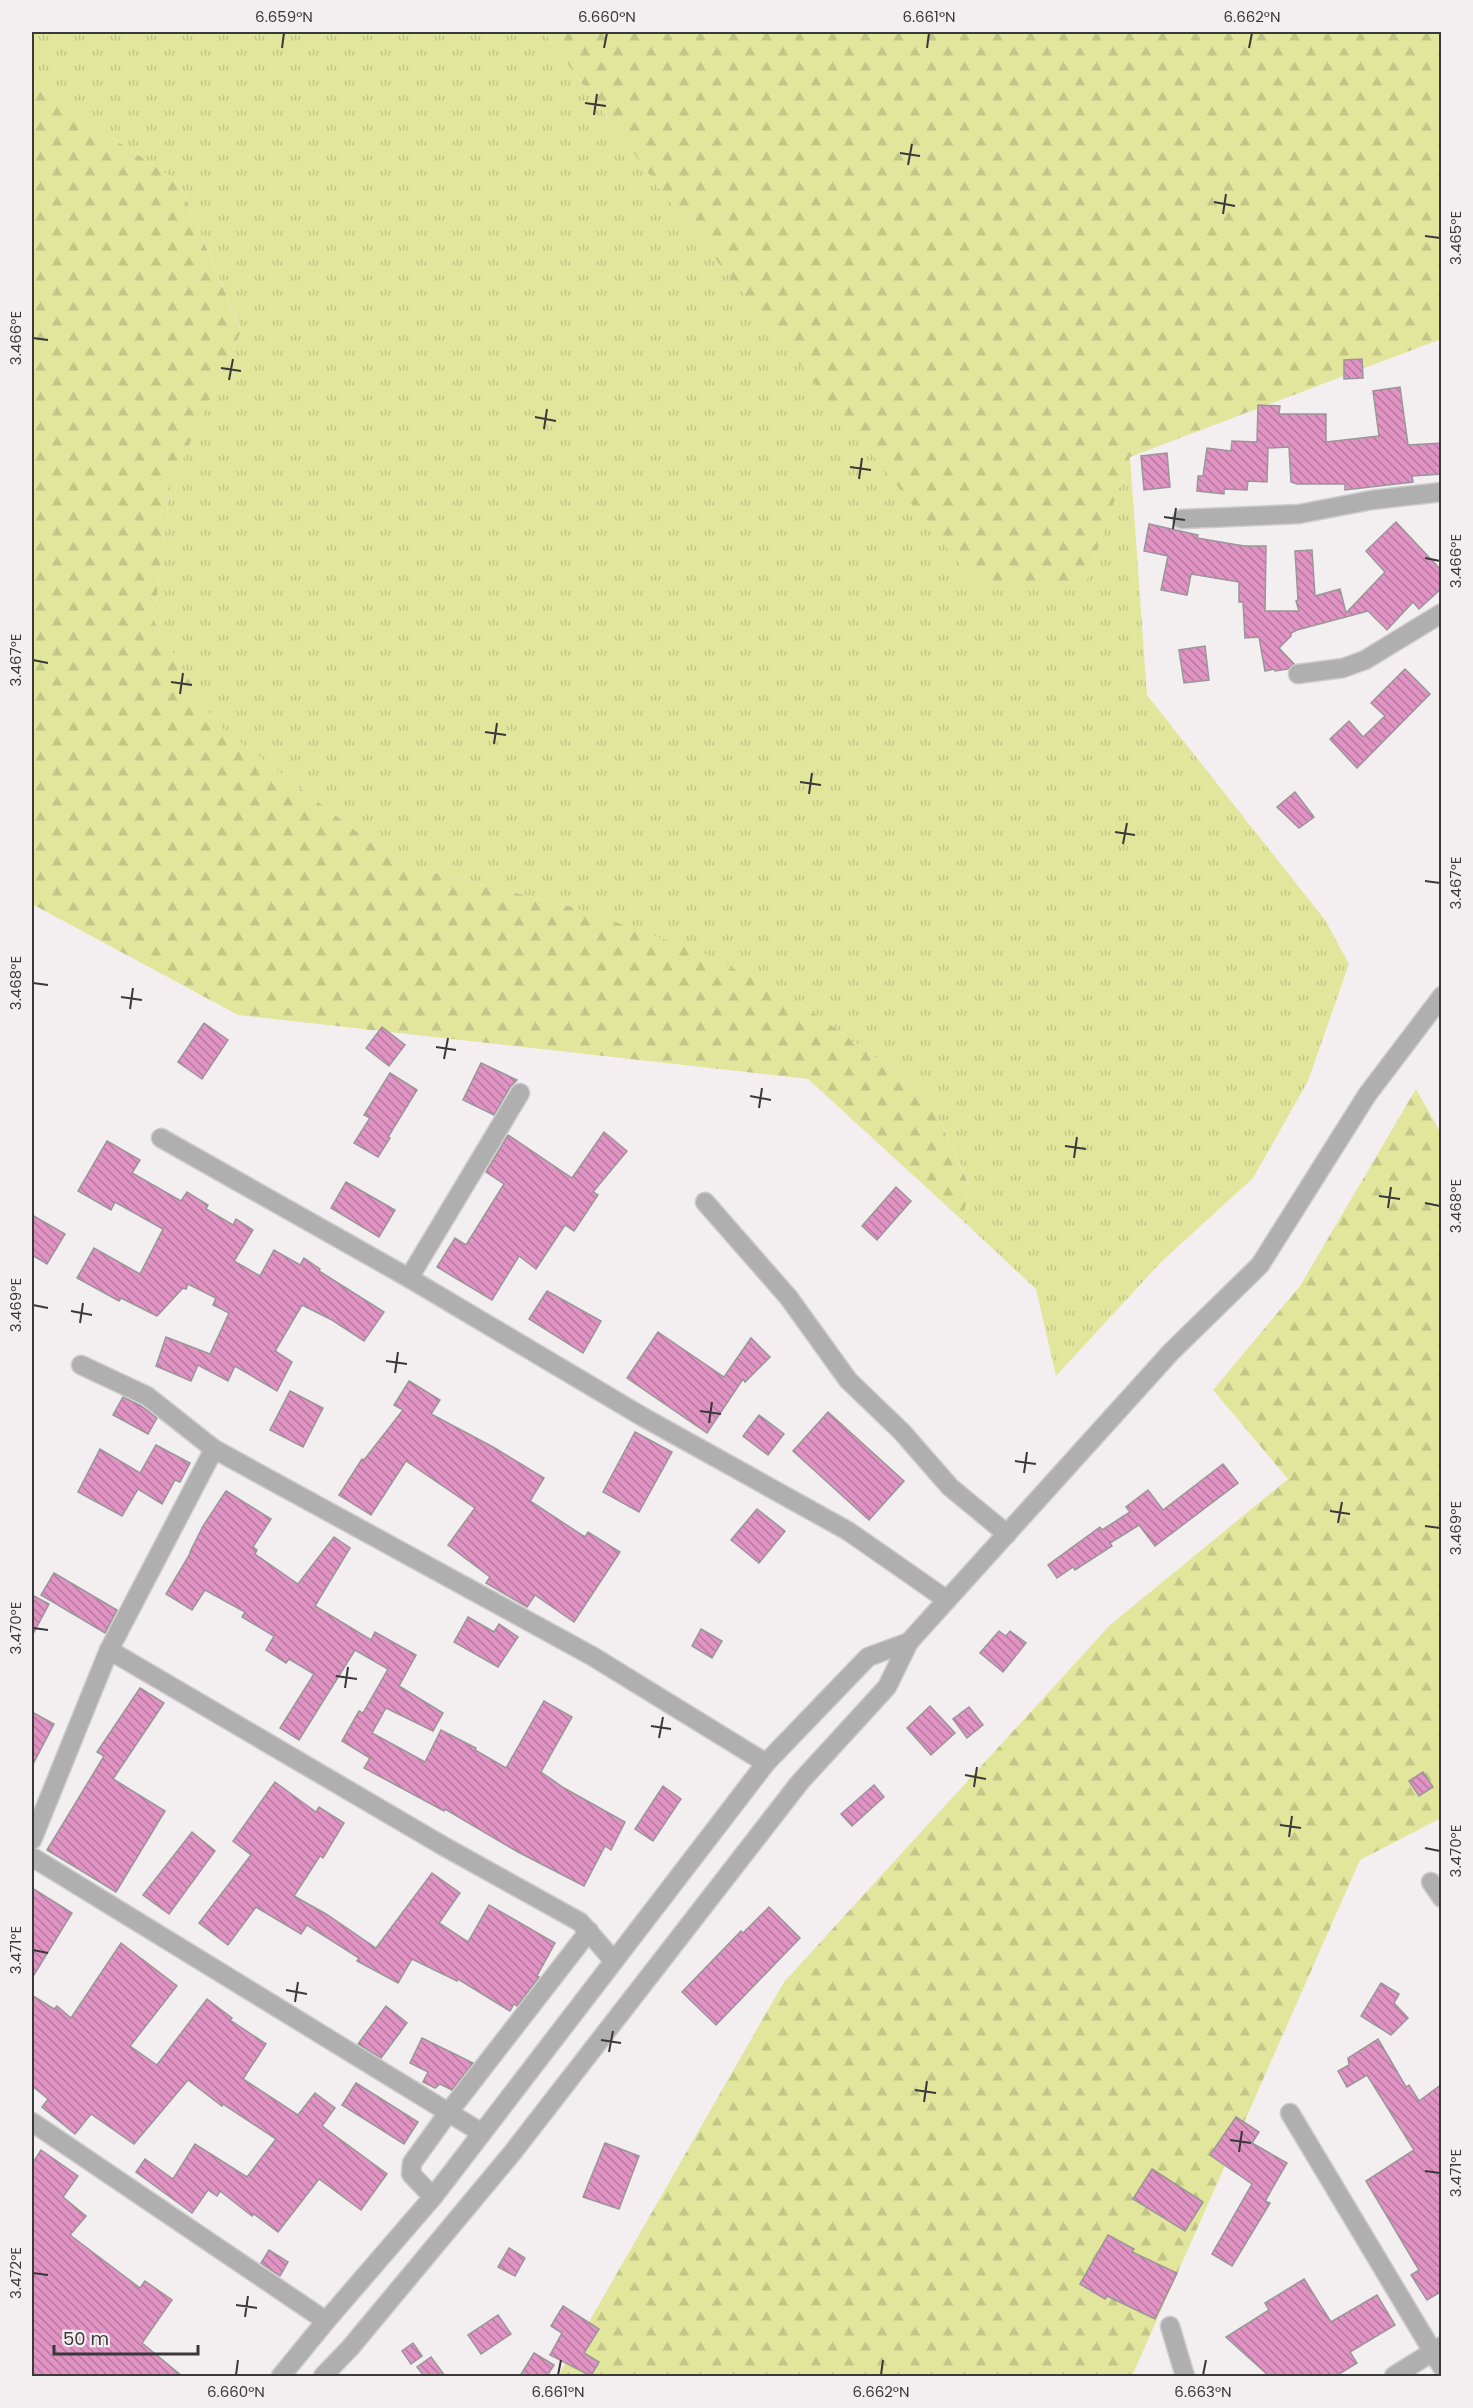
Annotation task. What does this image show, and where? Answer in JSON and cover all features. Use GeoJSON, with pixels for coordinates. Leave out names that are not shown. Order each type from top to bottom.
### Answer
{"type":"FeatureCollection","features":[{"type":"Feature","properties":{"kind":"street"},"geometry":{"type":"LineString","coordinates":[[1182,519],[1299,514],[1372,500],[1442,492]]}},
{"type":"Feature","properties":{"kind":"street"},"geometry":{"type":"LineString","coordinates":[[1298,674],[1343,668],[1365,660],[1442,613]]}},
{"type":"Feature","properties":{"kind":"street"},"geometry":{"type":"LineString","coordinates":[[323,2376],[372,2322],[513,2152],[800,1782],[887,1687],[909,1642],[1171,1352],[1260,1265],[1367,1095],[1442,996]]}},
{"type":"Feature","properties":{"kind":"street"},"geometry":{"type":"LineString","coordinates":[[410,1278],[520,1094]]}},
{"type":"Feature","properties":{"kind":"street"},"geometry":{"type":"LineString","coordinates":[[161,1138],[410,1278],[643,1417],[848,1531],[947,1600]]}},
{"type":"Feature","properties":{"kind":"street"},"geometry":{"type":"LineString","coordinates":[[705,1202],[789,1298],[849,1380],[902,1432],[950,1487],[1007,1534]]}},
{"type":"Feature","properties":{"kind":"street"},"geometry":{"type":"LineString","coordinates":[[81,1365],[147,1396],[214,1449],[592,1656],[766,1763]]}},
{"type":"Feature","properties":{"kind":"street"},"geometry":{"type":"LineString","coordinates":[[32,1840],[109,1650],[214,1449]]}},
{"type":"Feature","properties":{"kind":"street"},"geometry":{"type":"LineString","coordinates":[[281,2376],[433,2197],[766,1763],[868,1657],[909,1642]]}},
{"type":"Feature","properties":{"kind":"street"},"geometry":{"type":"LineString","coordinates":[[109,1650],[446,1848],[580,1922],[614,1961]]}},
{"type":"Feature","properties":{"kind":"street"},"geometry":{"type":"LineString","coordinates":[[32,1857],[482,2133]]}},
{"type":"Feature","properties":{"kind":"street"},"geometry":{"type":"LineString","coordinates":[[1431,1882],[1442,1898]]}},
{"type":"Feature","properties":{"kind":"street"},"geometry":{"type":"LineString","coordinates":[[433,2197],[411,2174],[412,2163],[589,1931]]}},
{"type":"Feature","properties":{"kind":"street"},"geometry":{"type":"LineString","coordinates":[[1290,2113],[1438,2355],[1394,2376]]}},
{"type":"Feature","properties":{"kind":"street"},"geometry":{"type":"LineString","coordinates":[[32,2122],[326,2321]]}},
{"type":"Feature","properties":{"kind":"street"},"geometry":{"type":"LineString","coordinates":[[1170,2326],[1185,2376]]}},
{"type":"Feature","properties":{"kind":"green space"},"geometry":{"type":"Polygon","coordinates":[[[32,32],[544,32],[669,201],[1086,582],[1130,457],[1147,695],[1325,920],[1349,964],[1308,1081],[1253,1178],[1161,1262],[1056,1376],[1036,1289],[963,1221],[969,1184],[928,1095],[804,1006],[576,908],[399,864],[215,723],[154,621],[170,487],[241,330],[179,182],[32,85],[32,32]]]}},
{"type":"Feature","properties":{"kind":"green space"},"geometry":{"type":"Polygon","coordinates":[[[544,32],[1441,32],[1441,339],[1130,457],[1086,582],[975,583],[669,201],[544,32]]]}},
{"type":"Feature","properties":{"kind":"green space"},"geometry":{"type":"Polygon","coordinates":[[[32,85],[179,182],[241,331],[170,487],[154,621],[215,723],[399,864],[576,908],[706,954],[804,1006],[928,1095],[969,1185],[963,1221],[808,1079],[238,1015],[32,904],[32,85]]]}},
{"type":"Feature","properties":{"kind":"green space"},"geometry":{"type":"Polygon","coordinates":[[[1416,1089],[1442,1135],[1441,1818],[1360,1860],[1132,2376],[558,2376],[784,1982],[1110,1625],[1288,1479],[1213,1390],[1300,1286],[1416,1089]]]}},
{"type":"Feature","properties":{"kind":"building"},"geometry":{"type":"Polygon","coordinates":[[[1362,359],[1363,378],[1344,379],[1344,360],[1362,359]]]}},
{"type":"Feature","properties":{"kind":"building"},"geometry":{"type":"Polygon","coordinates":[[[1400,387],[1408,445],[1442,443],[1442,474],[1412,476],[1413,482],[1345,490],[1345,484],[1297,484],[1291,482],[1289,447],[1268,448],[1267,482],[1248,481],[1247,490],[1224,489],[1224,494],[1197,491],[1198,476],[1203,476],[1207,448],[1231,451],[1232,441],[1257,442],[1258,405],[1280,406],[1279,414],[1326,414],[1326,442],[1379,436],[1373,391],[1400,387]]]}},
{"type":"Feature","properties":{"kind":"building"},"geometry":{"type":"Polygon","coordinates":[[[1167,453],[1170,487],[1144,490],[1141,456],[1167,453]]]}},
{"type":"Feature","properties":{"kind":"building"},"geometry":{"type":"Polygon","coordinates":[[[1396,522],[1442,571],[1442,588],[1419,609],[1413,602],[1387,630],[1368,611],[1297,630],[1291,633],[1291,636],[1279,648],[1294,664],[1288,669],[1275,671],[1274,669],[1265,671],[1259,637],[1245,638],[1243,602],[1239,602],[1239,582],[1191,574],[1187,595],[1161,590],[1168,556],[1144,551],[1149,524],[1198,535],[1197,538],[1244,546],[1266,546],[1265,611],[1299,611],[1296,601],[1298,600],[1295,551],[1312,550],[1315,596],[1340,589],[1346,613],[1385,572],[1366,551],[1396,522]]]}},
{"type":"Feature","properties":{"kind":"building"},"geometry":{"type":"Polygon","coordinates":[[[1205,646],[1209,680],[1184,683],[1179,650],[1205,646]]]}},
{"type":"Feature","properties":{"kind":"building"},"geometry":{"type":"Polygon","coordinates":[[[1405,669],[1430,694],[1357,768],[1330,739],[1349,721],[1363,737],[1385,716],[1371,703],[1405,669]]]}},
{"type":"Feature","properties":{"kind":"building"},"geometry":{"type":"Polygon","coordinates":[[[1295,792],[1314,817],[1299,828],[1277,807],[1295,792]]]}},
{"type":"Feature","properties":{"kind":"building"},"geometry":{"type":"Polygon","coordinates":[[[204,1023],[228,1040],[202,1079],[178,1062],[204,1023]]]}},
{"type":"Feature","properties":{"kind":"building"},"geometry":{"type":"Polygon","coordinates":[[[382,1027],[405,1045],[389,1066],[366,1048],[382,1027]]]}},
{"type":"Feature","properties":{"kind":"building"},"geometry":{"type":"Polygon","coordinates":[[[481,1063],[517,1080],[510,1087],[494,1115],[463,1100],[481,1063]]]}},
{"type":"Feature","properties":{"kind":"building"},"geometry":{"type":"Polygon","coordinates":[[[390,1073],[417,1090],[378,1157],[354,1143],[370,1118],[364,1115],[390,1073]]]}},
{"type":"Feature","properties":{"kind":"building"},"geometry":{"type":"Polygon","coordinates":[[[604,1132],[627,1151],[593,1192],[598,1195],[574,1231],[565,1225],[536,1269],[519,1256],[492,1300],[437,1267],[455,1238],[466,1245],[504,1184],[486,1172],[508,1135],[572,1178],[604,1132]]]}},
{"type":"Feature","properties":{"kind":"building"},"geometry":{"type":"Polygon","coordinates":[[[107,1141],[140,1160],[132,1173],[181,1201],[187,1192],[208,1205],[206,1209],[233,1225],[236,1219],[253,1230],[234,1261],[260,1276],[274,1250],[300,1265],[304,1258],[320,1269],[319,1271],[384,1312],[364,1341],[332,1320],[302,1305],[275,1351],[292,1362],[277,1391],[235,1366],[228,1381],[198,1365],[191,1381],[156,1366],[166,1337],[210,1354],[229,1313],[213,1305],[216,1298],[188,1284],[186,1289],[183,1288],[157,1316],[121,1298],[119,1301],[77,1278],[94,1248],[140,1274],[163,1229],[115,1202],[111,1210],[78,1191],[107,1141]]]}},
{"type":"Feature","properties":{"kind":"building"},"geometry":{"type":"Polygon","coordinates":[[[346,1182],[395,1210],[379,1237],[331,1208],[346,1182]]]}},
{"type":"Feature","properties":{"kind":"building"},"geometry":{"type":"Polygon","coordinates":[[[896,1187],[911,1201],[877,1240],[862,1226],[896,1187]]]}},
{"type":"Feature","properties":{"kind":"building"},"geometry":{"type":"Polygon","coordinates":[[[32,1215],[65,1234],[47,1264],[32,1255],[32,1215]]]}},
{"type":"Feature","properties":{"kind":"building"},"geometry":{"type":"Polygon","coordinates":[[[547,1291],[601,1321],[583,1353],[529,1319],[547,1291]]]}},
{"type":"Feature","properties":{"kind":"building"},"geometry":{"type":"Polygon","coordinates":[[[658,1332],[724,1377],[751,1338],[770,1357],[745,1382],[743,1379],[707,1433],[627,1378],[658,1332]]]}},
{"type":"Feature","properties":{"kind":"building"},"geometry":{"type":"Polygon","coordinates":[[[409,1381],[440,1400],[431,1414],[493,1447],[544,1478],[530,1501],[585,1537],[588,1532],[620,1552],[574,1622],[535,1595],[527,1607],[486,1583],[490,1577],[448,1545],[475,1508],[406,1461],[371,1515],[339,1495],[362,1459],[364,1460],[403,1410],[394,1405],[409,1381]]]}},
{"type":"Feature","properties":{"kind":"building"},"geometry":{"type":"Polygon","coordinates":[[[290,1391],[323,1408],[303,1447],[270,1430],[290,1391]]]}},
{"type":"Feature","properties":{"kind":"building"},"geometry":{"type":"Polygon","coordinates":[[[123,1397],[141,1406],[157,1418],[148,1434],[113,1415],[123,1397]]]}},
{"type":"Feature","properties":{"kind":"building"},"geometry":{"type":"Polygon","coordinates":[[[828,1412],[904,1481],[869,1520],[793,1451],[828,1412]]]}},
{"type":"Feature","properties":{"kind":"building"},"geometry":{"type":"Polygon","coordinates":[[[759,1415],[784,1434],[768,1455],[743,1436],[759,1415]]]}},
{"type":"Feature","properties":{"kind":"building"},"geometry":{"type":"Polygon","coordinates":[[[635,1432],[672,1452],[639,1512],[603,1492],[635,1432]]]}},
{"type":"Feature","properties":{"kind":"building"},"geometry":{"type":"Polygon","coordinates":[[[156,1445],[190,1463],[180,1482],[175,1480],[162,1504],[138,1489],[122,1516],[78,1492],[100,1449],[140,1473],[156,1445]]]}},
{"type":"Feature","properties":{"kind":"building"},"geometry":{"type":"Polygon","coordinates":[[[1223,1464],[1238,1483],[1155,1546],[1139,1525],[1110,1543],[1112,1546],[1075,1570],[1073,1567],[1057,1578],[1048,1565],[1100,1527],[1102,1530],[1130,1512],[1126,1507],[1148,1490],[1163,1510],[1223,1464]]]}},
{"type":"Feature","properties":{"kind":"building"},"geometry":{"type":"Polygon","coordinates":[[[226,1491],[271,1519],[253,1547],[257,1550],[255,1554],[298,1584],[334,1537],[350,1548],[315,1606],[371,1640],[375,1632],[416,1655],[399,1686],[443,1713],[433,1731],[386,1708],[372,1733],[425,1762],[441,1730],[476,1748],[475,1750],[506,1768],[544,1701],[572,1717],[541,1772],[564,1788],[625,1822],[611,1850],[605,1846],[584,1886],[518,1852],[445,1809],[444,1811],[364,1768],[370,1758],[342,1741],[359,1711],[363,1713],[388,1669],[355,1650],[299,1740],[280,1728],[314,1674],[289,1659],[286,1663],[266,1650],[274,1636],[242,1617],[245,1612],[205,1590],[192,1610],[166,1594],[191,1552],[203,1526],[226,1491]]]}},
{"type":"Feature","properties":{"kind":"building"},"geometry":{"type":"Polygon","coordinates":[[[757,1509],[785,1531],[759,1563],[731,1540],[757,1509]]]}},
{"type":"Feature","properties":{"kind":"building"},"geometry":{"type":"Polygon","coordinates":[[[54,1573],[117,1610],[105,1633],[41,1595],[54,1573]]]}},
{"type":"Feature","properties":{"kind":"building"},"geometry":{"type":"Polygon","coordinates":[[[32,1595],[49,1604],[32,1636],[32,1595]]]}},
{"type":"Feature","properties":{"kind":"building"},"geometry":{"type":"Polygon","coordinates":[[[468,1617],[494,1632],[499,1624],[518,1637],[498,1667],[454,1642],[468,1617]]]}},
{"type":"Feature","properties":{"kind":"building"},"geometry":{"type":"Polygon","coordinates":[[[701,1629],[722,1641],[712,1658],[692,1646],[701,1629]]]}},
{"type":"Feature","properties":{"kind":"building"},"geometry":{"type":"Polygon","coordinates":[[[999,1631],[1006,1636],[1010,1631],[1026,1643],[1003,1672],[980,1653],[999,1631]]]}},
{"type":"Feature","properties":{"kind":"building"},"geometry":{"type":"Polygon","coordinates":[[[140,1688],[164,1703],[113,1779],[165,1811],[116,1892],[47,1850],[104,1756],[97,1752],[140,1688]]]}},
{"type":"Feature","properties":{"kind":"building"},"geometry":{"type":"Polygon","coordinates":[[[930,1706],[955,1733],[931,1755],[907,1728],[930,1706]]]}},
{"type":"Feature","properties":{"kind":"building"},"geometry":{"type":"Polygon","coordinates":[[[969,1707],[983,1725],[967,1738],[953,1719],[969,1707]]]}},
{"type":"Feature","properties":{"kind":"building"},"geometry":{"type":"Polygon","coordinates":[[[32,1712],[54,1724],[32,1766],[32,1712]]]}},
{"type":"Feature","properties":{"kind":"building"},"geometry":{"type":"Polygon","coordinates":[[[1423,1772],[1433,1787],[1419,1796],[1409,1781],[1423,1772]]]}},
{"type":"Feature","properties":{"kind":"building"},"geometry":{"type":"Polygon","coordinates":[[[275,1782],[316,1812],[319,1807],[344,1823],[323,1858],[320,1856],[294,1896],[326,1914],[376,1948],[432,1873],[460,1893],[439,1923],[468,1942],[489,1905],[555,1943],[537,1976],[539,1977],[517,2006],[514,2004],[510,2011],[458,1979],[457,1981],[412,1959],[398,1983],[357,1961],[359,1958],[307,1925],[301,1934],[256,1907],[228,1945],[199,1923],[251,1855],[233,1841],[275,1782]]]}},
{"type":"Feature","properties":{"kind":"building"},"geometry":{"type":"Polygon","coordinates":[[[874,1785],[884,1797],[852,1826],[841,1814],[874,1785]]]}},
{"type":"Feature","properties":{"kind":"building"},"geometry":{"type":"Polygon","coordinates":[[[663,1786],[681,1799],[653,1841],[635,1829],[663,1786]]]}},
{"type":"Feature","properties":{"kind":"building"},"geometry":{"type":"Polygon","coordinates":[[[192,1832],[215,1851],[169,1914],[143,1895],[192,1832]]]}},
{"type":"Feature","properties":{"kind":"building"},"geometry":{"type":"Polygon","coordinates":[[[32,1888],[72,1913],[32,1978],[32,1888]]]}},
{"type":"Feature","properties":{"kind":"building"},"geometry":{"type":"Polygon","coordinates":[[[769,1907],[800,1938],[716,2025],[682,1992],[741,1931],[743,1933],[769,1907]]]}},
{"type":"Feature","properties":{"kind":"building"},"geometry":{"type":"Polygon","coordinates":[[[121,1943],[177,1986],[130,2046],[157,2065],[207,1999],[232,2018],[230,2020],[266,2044],[243,2079],[298,2115],[315,2093],[335,2108],[322,2126],[387,2174],[361,2210],[319,2179],[278,2232],[254,2214],[252,2216],[220,2191],[217,2196],[208,2190],[192,2213],[136,2172],[145,2159],[173,2179],[195,2144],[247,2177],[276,2139],[223,2104],[222,2106],[188,2080],[134,2144],[91,2114],[75,2134],[42,2107],[48,2099],[32,2086],[32,1995],[54,2009],[57,2006],[71,2018],[121,1943]]]}},
{"type":"Feature","properties":{"kind":"building"},"geometry":{"type":"Polygon","coordinates":[[[1381,1983],[1399,1994],[1394,2003],[1408,2018],[1391,2035],[1361,2016],[1381,1983]]]}},
{"type":"Feature","properties":{"kind":"building"},"geometry":{"type":"Polygon","coordinates":[[[386,2006],[407,2023],[381,2058],[358,2044],[386,2006]]]}},
{"type":"Feature","properties":{"kind":"building"},"geometry":{"type":"Polygon","coordinates":[[[422,2038],[473,2063],[452,2090],[440,2084],[435,2088],[423,2082],[428,2072],[410,2063],[422,2038]]]}},
{"type":"Feature","properties":{"kind":"building"},"geometry":{"type":"Polygon","coordinates":[[[1378,2039],[1406,2087],[1409,2085],[1419,2101],[1442,2084],[1442,2291],[1427,2300],[1411,2275],[1419,2270],[1366,2181],[1414,2150],[1367,2075],[1347,2087],[1338,2071],[1349,2065],[1348,2058],[1378,2039]]]}},
{"type":"Feature","properties":{"kind":"building"},"geometry":{"type":"Polygon","coordinates":[[[356,2083],[418,2122],[404,2144],[342,2105],[356,2083]]]}},
{"type":"Feature","properties":{"kind":"building"},"geometry":{"type":"Polygon","coordinates":[[[1236,2117],[1259,2132],[1252,2143],[1287,2163],[1265,2201],[1270,2203],[1232,2266],[1212,2254],[1252,2184],[1210,2155],[1236,2117]]]}},
{"type":"Feature","properties":{"kind":"building"},"geometry":{"type":"Polygon","coordinates":[[[605,2143],[639,2156],[619,2209],[583,2197],[605,2143]]]}},
{"type":"Feature","properties":{"kind":"building"},"geometry":{"type":"Polygon","coordinates":[[[41,2150],[78,2176],[63,2197],[86,2216],[70,2235],[140,2288],[145,2281],[172,2300],[142,2343],[182,2376],[38,2376],[32,2371],[32,2164],[41,2150]]]}},
{"type":"Feature","properties":{"kind":"building"},"geometry":{"type":"Polygon","coordinates":[[[1152,2169],[1203,2202],[1185,2231],[1133,2199],[1152,2169]]]}},
{"type":"Feature","properties":{"kind":"building"},"geometry":{"type":"Polygon","coordinates":[[[1108,2235],[1134,2249],[1132,2252],[1177,2273],[1155,2319],[1107,2296],[1105,2299],[1080,2284],[1108,2235]]]}},
{"type":"Feature","properties":{"kind":"building"},"geometry":{"type":"Polygon","coordinates":[[[509,2248],[525,2258],[515,2276],[498,2267],[509,2248]]]}},
{"type":"Feature","properties":{"kind":"building"},"geometry":{"type":"Polygon","coordinates":[[[269,2250],[288,2262],[280,2276],[261,2263],[269,2250]]]}},
{"type":"Feature","properties":{"kind":"building"},"geometry":{"type":"Polygon","coordinates":[[[1304,2279],[1331,2322],[1377,2295],[1395,2325],[1350,2352],[1357,2363],[1336,2376],[1269,2376],[1226,2337],[1269,2310],[1265,2303],[1304,2279]]]}},
{"type":"Feature","properties":{"kind":"building"},"geometry":{"type":"Polygon","coordinates":[[[563,2306],[599,2329],[584,2353],[599,2362],[591,2376],[550,2355],[562,2333],[551,2326],[563,2306]]]}},
{"type":"Feature","properties":{"kind":"building"},"geometry":{"type":"Polygon","coordinates":[[[498,2315],[511,2334],[481,2354],[468,2335],[498,2315]]]}},
{"type":"Feature","properties":{"kind":"building"},"geometry":{"type":"Polygon","coordinates":[[[413,2343],[422,2356],[411,2364],[402,2351],[413,2343]]]}},
{"type":"Feature","properties":{"kind":"building"},"geometry":{"type":"Polygon","coordinates":[[[534,2353],[554,2365],[547,2376],[520,2376],[534,2353]]]}},
{"type":"Feature","properties":{"kind":"building"},"geometry":{"type":"Polygon","coordinates":[[[431,2357],[445,2376],[424,2376],[417,2367],[431,2357]]]}}]}
